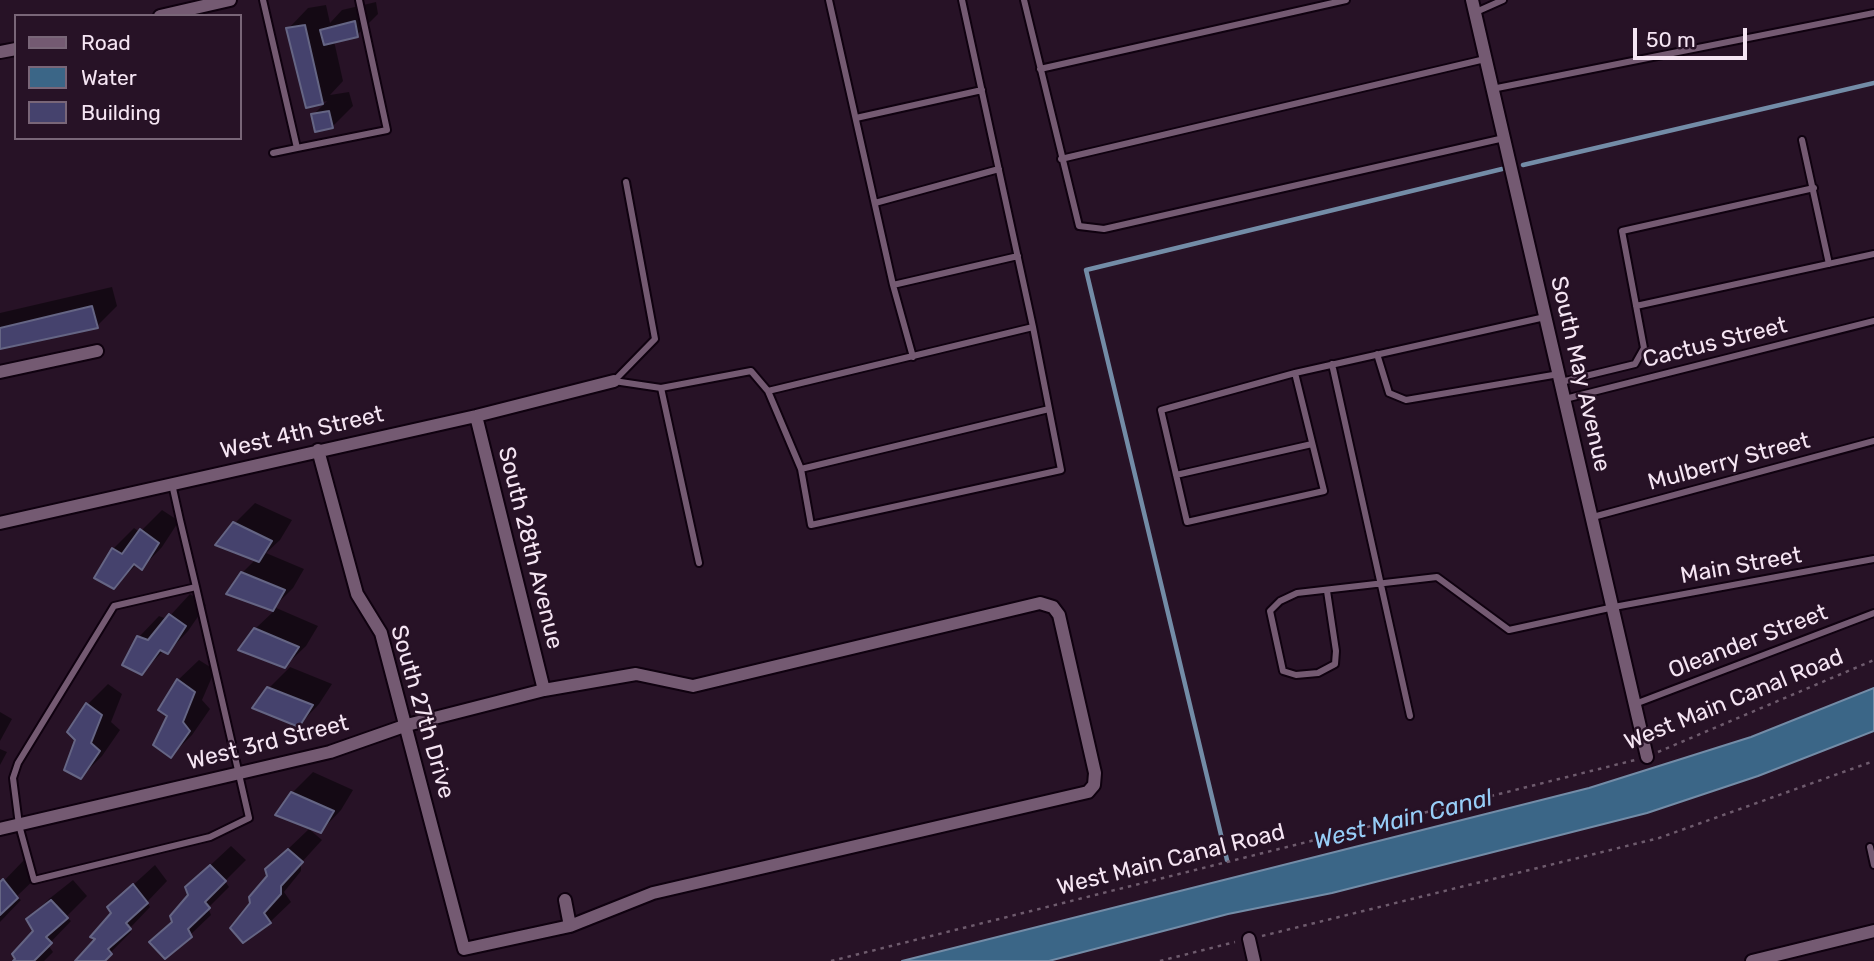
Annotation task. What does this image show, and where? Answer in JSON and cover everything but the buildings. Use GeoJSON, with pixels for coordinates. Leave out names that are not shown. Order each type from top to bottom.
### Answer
{"type":"FeatureCollection","features":[{"type":"Feature","properties":{"kind":"street"},"geometry":{"type":"LineString","coordinates":[[169,14],[230,0]]}},
{"type":"Feature","properties":{"kind":"street","name":"South May Avenue"},"geometry":{"type":"LineString","coordinates":[[1473,6],[1647,757]]}},
{"type":"Feature","properties":{"kind":"street"},"geometry":{"type":"LineString","coordinates":[[0,372],[97,351]]}},
{"type":"Feature","properties":{"kind":"street","name":"West 4th Street"},"geometry":{"type":"LineString","coordinates":[[0,523],[614,382]]}},
{"type":"Feature","properties":{"kind":"street","name":"South 28th Avenue"},"geometry":{"type":"LineString","coordinates":[[476,415],[544,690]]}},
{"type":"Feature","properties":{"kind":"street","name":"South 27th Drive"},"geometry":{"type":"LineString","coordinates":[[318,450],[356,594],[381,633],[464,949],[570,926]]}},
{"type":"Feature","properties":{"kind":"street","name":"West 3rd Street"},"geometry":{"type":"LineString","coordinates":[[0,829],[330,752],[407,725],[544,690],[636,674],[693,686],[1040,603],[1053,607],[1059,615],[1095,773],[1094,785],[1088,792],[653,893],[570,926]]}},
{"type":"Feature","properties":{"kind":"street"},"geometry":{"type":"LineString","coordinates":[[565,900],[570,926]]}},
{"type":"Feature","properties":{"kind":"street"},"geometry":{"type":"LineString","coordinates":[[1752,961],[1874,931]]}},
{"type":"Feature","properties":{"kind":"street"},"geometry":{"type":"LineString","coordinates":[[1249,939],[1254,961]]}},
{"type":"Feature","properties":{"kind":"lane"},"geometry":{"type":"LineString","coordinates":[[263,0],[298,148]]}},
{"type":"Feature","properties":{"kind":"lane"},"geometry":{"type":"LineString","coordinates":[[274,153],[387,130],[359,0]]}},
{"type":"Feature","properties":{"kind":"lane"},"geometry":{"type":"LineString","coordinates":[[829,0],[893,285],[913,358]]}},
{"type":"Feature","properties":{"kind":"lane"},"geometry":{"type":"LineString","coordinates":[[614,382],[661,388],[751,371],[768,391],[801,469],[811,525],[1061,470],[962,0]]}},
{"type":"Feature","properties":{"kind":"lane"},"geometry":{"type":"LineString","coordinates":[[1024,0],[1079,226],[1104,229],[1503,138]]}},
{"type":"Feature","properties":{"kind":"lane"},"geometry":{"type":"LineString","coordinates":[[1040,69],[1346,0]]}},
{"type":"Feature","properties":{"kind":"lane"},"geometry":{"type":"LineString","coordinates":[[1473,6],[1503,0]]}},
{"type":"Feature","properties":{"kind":"lane"},"geometry":{"type":"LineString","coordinates":[[1492,89],[1874,13]]}},
{"type":"Feature","properties":{"kind":"lane"},"geometry":{"type":"LineString","coordinates":[[1061,159],[1485,59]]}},
{"type":"Feature","properties":{"kind":"lane"},"geometry":{"type":"LineString","coordinates":[[856,118],[982,90]]}},
{"type":"Feature","properties":{"kind":"lane"},"geometry":{"type":"LineString","coordinates":[[1802,140],[1829,264]]}},
{"type":"Feature","properties":{"kind":"lane"},"geometry":{"type":"LineString","coordinates":[[875,203],[999,169]]}},
{"type":"Feature","properties":{"kind":"lane"},"geometry":{"type":"LineString","coordinates":[[614,382],[655,338],[626,182]]}},
{"type":"Feature","properties":{"kind":"lane"},"geometry":{"type":"LineString","coordinates":[[1377,354],[1389,393],[1406,400],[1560,378],[1635,364],[1644,348],[1622,231],[1814,188]]}},
{"type":"Feature","properties":{"kind":"lane"},"geometry":{"type":"LineString","coordinates":[[1636,306],[1874,254]]}},
{"type":"Feature","properties":{"kind":"lane"},"geometry":{"type":"LineString","coordinates":[[893,285],[1018,256]]}},
{"type":"Feature","properties":{"kind":"lane"},"geometry":{"type":"LineString","coordinates":[[1295,373],[1324,491],[1188,522],[1161,411],[1295,373],[1545,317]]}},
{"type":"Feature","properties":{"kind":"lane","name":"Cactus Street"},"geometry":{"type":"LineString","coordinates":[[1565,399],[1874,321]]}},
{"type":"Feature","properties":{"kind":"lane"},"geometry":{"type":"LineString","coordinates":[[768,391],[1033,327]]}},
{"type":"Feature","properties":{"kind":"lane"},"geometry":{"type":"LineString","coordinates":[[1332,364],[1410,716]]}},
{"type":"Feature","properties":{"kind":"lane"},"geometry":{"type":"LineString","coordinates":[[661,388],[699,563]]}},
{"type":"Feature","properties":{"kind":"lane"},"geometry":{"type":"LineString","coordinates":[[801,469],[1049,409]]}},
{"type":"Feature","properties":{"kind":"lane","name":"Mulberry Street"},"geometry":{"type":"LineString","coordinates":[[1592,517],[1874,441]]}},
{"type":"Feature","properties":{"kind":"lane"},"geometry":{"type":"LineString","coordinates":[[1176,475],[1312,444]]}},
{"type":"Feature","properties":{"kind":"lane"},"geometry":{"type":"LineString","coordinates":[[172,484],[196,587],[239,773],[249,818],[210,837],[34,880],[19,825],[13,778],[18,763],[114,606],[196,587]]}},
{"type":"Feature","properties":{"kind":"lane","name":"Main Street"},"geometry":{"type":"LineString","coordinates":[[1327,591],[1336,651],[1335,664],[1318,673],[1296,675],[1283,671],[1270,611],[1280,601],[1297,593],[1437,576],[1509,630],[1614,607],[1874,558]]}},
{"type":"Feature","properties":{"kind":"lane","name":"Oleander Street"},"geometry":{"type":"LineString","coordinates":[[1635,704],[1874,612]]}},
{"type":"Feature","properties":{"kind":"lane"},"geometry":{"type":"LineString","coordinates":[[1870,847],[1874,865]]}},
{"type":"Feature","properties":{"kind":"path","name":"West Main Canal Road"},"geometry":{"type":"LineString","coordinates":[[831,961],[1647,757],[1874,660]]}},
{"type":"Feature","properties":{"kind":"path"},"geometry":{"type":"LineString","coordinates":[[1160,961],[1659,838],[1874,761]]}},
{"type":"Feature","properties":{"kind":"water"},"geometry":{"type":"Polygon","coordinates":[[[1874,688],[1874,731],[1758,776],[1647,813],[1332,893],[1228,914],[1049,961],[902,961],[1589,788],[1751,737],[1874,688]]]}},
{"type":"Feature","properties":{"kind":"waterway"},"geometry":{"type":"LineString","coordinates":[[1523,165],[1874,83]]}},
{"type":"Feature","properties":{"kind":"waterway"},"geometry":{"type":"LineString","coordinates":[[1227,860],[1086,270],[1502,169]]}},
{"type":"Feature","properties":{"kind":"water label","name":"West Main Canal"},"geometry":{"type":"Point","coordinates":[1403,820]}}]}
